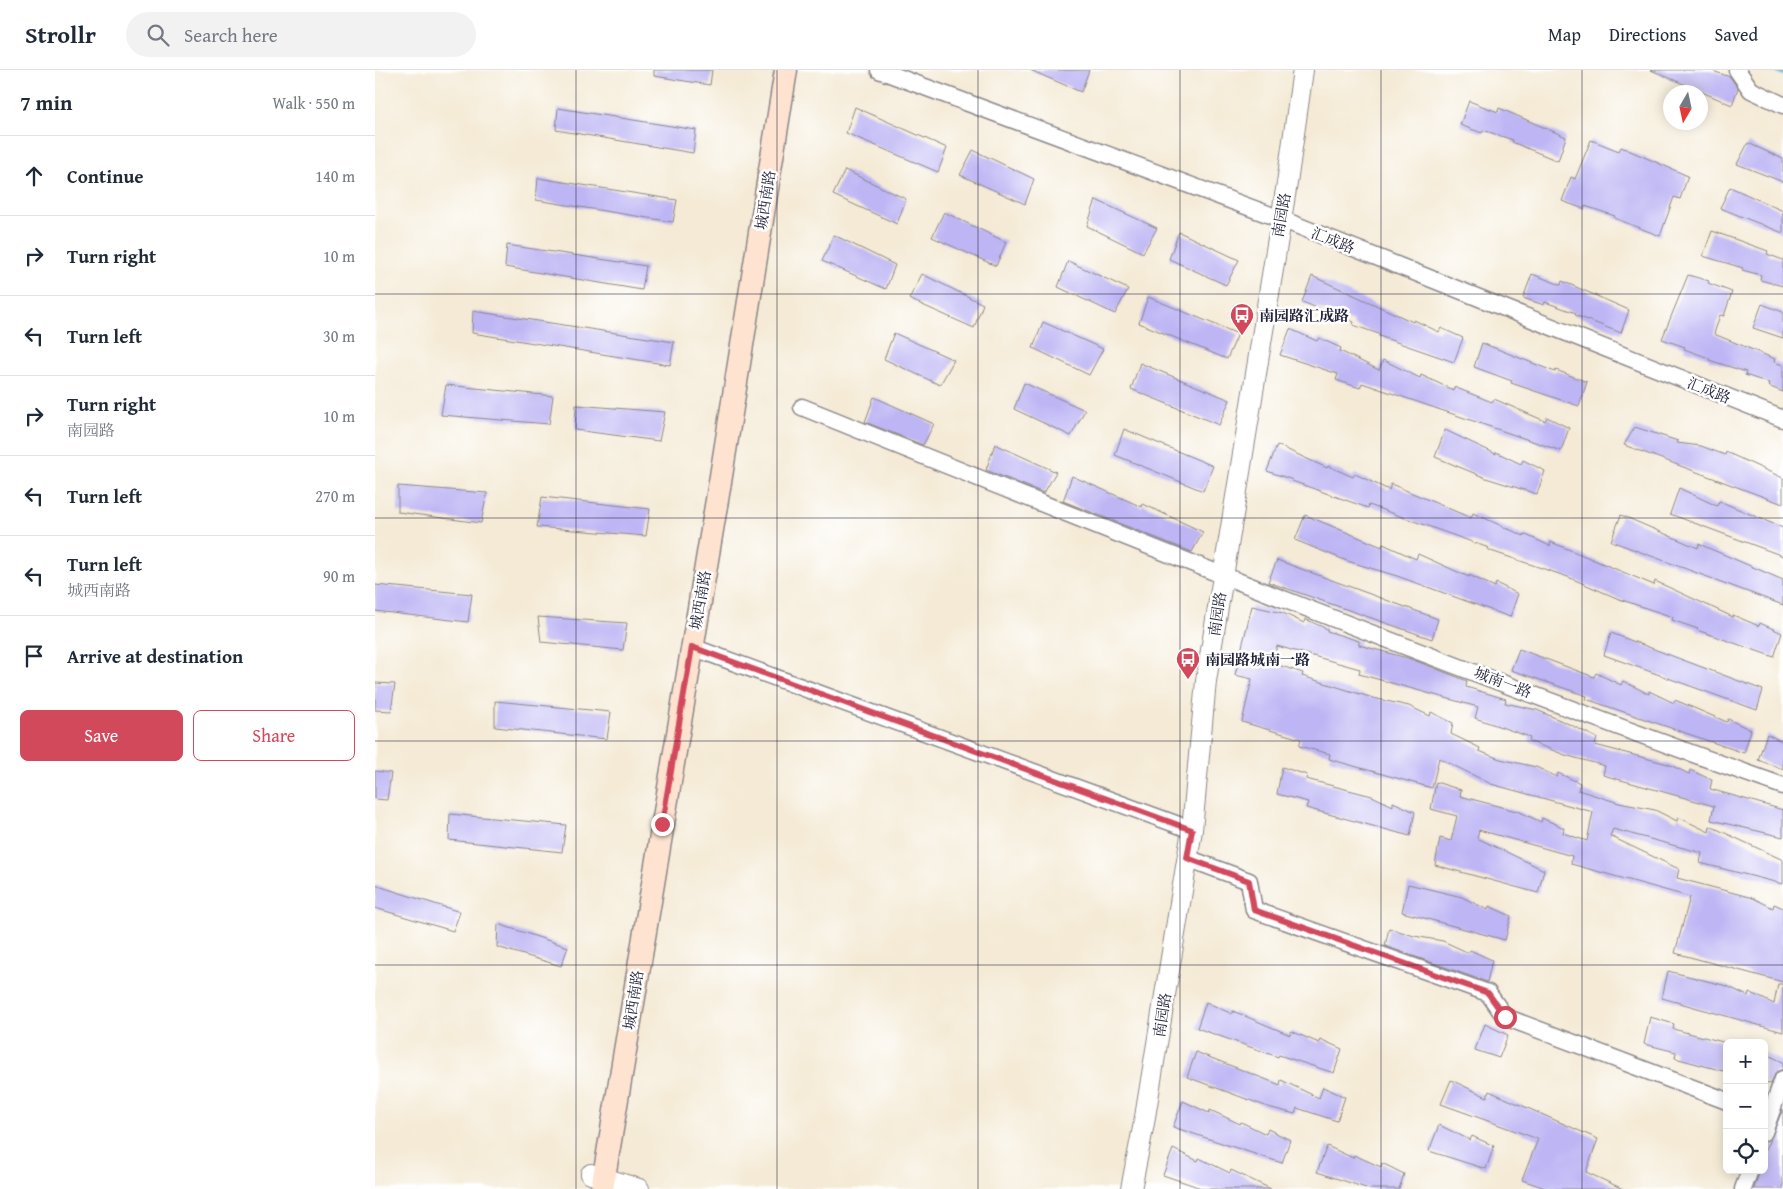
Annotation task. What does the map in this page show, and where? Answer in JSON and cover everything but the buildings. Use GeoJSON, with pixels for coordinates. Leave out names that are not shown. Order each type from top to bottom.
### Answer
{"type":"FeatureCollection","features":[{"type":"Feature","properties":{"kind":"main road","name":"城西南路"},"geometry":{"type":"LineString","coordinates":[[596,1183],[771,70]]}},
{"type":"Feature","properties":{"kind":"main road","name":"城西南路"},"geometry":{"type":"LineString","coordinates":[[596,1183],[692,647],[786,70]]}},
{"type":"Feature","properties":{"kind":"street","name":"汇成路"},"geometry":{"type":"LineString","coordinates":[[879,70],[1281,219],[1783,419]]}},
{"type":"Feature","properties":{"kind":"street","name":"南园路"},"geometry":{"type":"LineString","coordinates":[[1131,1189],[1144,1123],[1192,830],[1206,682],[1281,219],[1303,70]]}},
{"type":"Feature","properties":{"kind":"street"},"geometry":{"type":"LineString","coordinates":[[1737,70],[1751,90],[1783,105]]}},
{"type":"Feature","properties":{"kind":"street","name":"城南一路"},"geometry":{"type":"LineString","coordinates":[[802,407],[1223,576],[1693,754],[1783,786]]}},
{"type":"Feature","properties":{"kind":"street"},"geometry":{"type":"LineString","coordinates":[[692,647],[1192,830]]}},
{"type":"Feature","properties":{"kind":"street"},"geometry":{"type":"LineString","coordinates":[[1187,858],[1249,881],[1254,910],[1488,993],[1505,1017],[1723,1099]]}},
{"type":"Feature","properties":{"kind":"street"},"geometry":{"type":"LineString","coordinates":[[1765,1129],[1783,1079]]}},
{"type":"Feature","properties":{"kind":"street"},"geometry":{"type":"LineString","coordinates":[[1743,1189],[1749,1174]]}},
{"type":"Feature","properties":{"kind":"street"},"geometry":{"type":"LineString","coordinates":[[596,1183],[639,1189]]}},
{"type":"Feature","properties":{"kind":"waterway"},"geometry":{"type":"LineString","coordinates":[[1776,70],[1783,74]]}},
{"type":"Feature","properties":{"kind":"place","name":"南园路汇成路"},"geometry":{"type":"Point","coordinates":[1242,336]}},
{"type":"Feature","properties":{"kind":"place","name":"南园路城南一路"},"geometry":{"type":"Point","coordinates":[1188,680]}},
{"type":"Feature","properties":{"kind":"route"},"geometry":{"type":"LineString","coordinates":[[662,824],[692,647],[1192,830],[1187,858],[1249,881],[1254,910],[1488,993],[1505,1017]]}}]}
